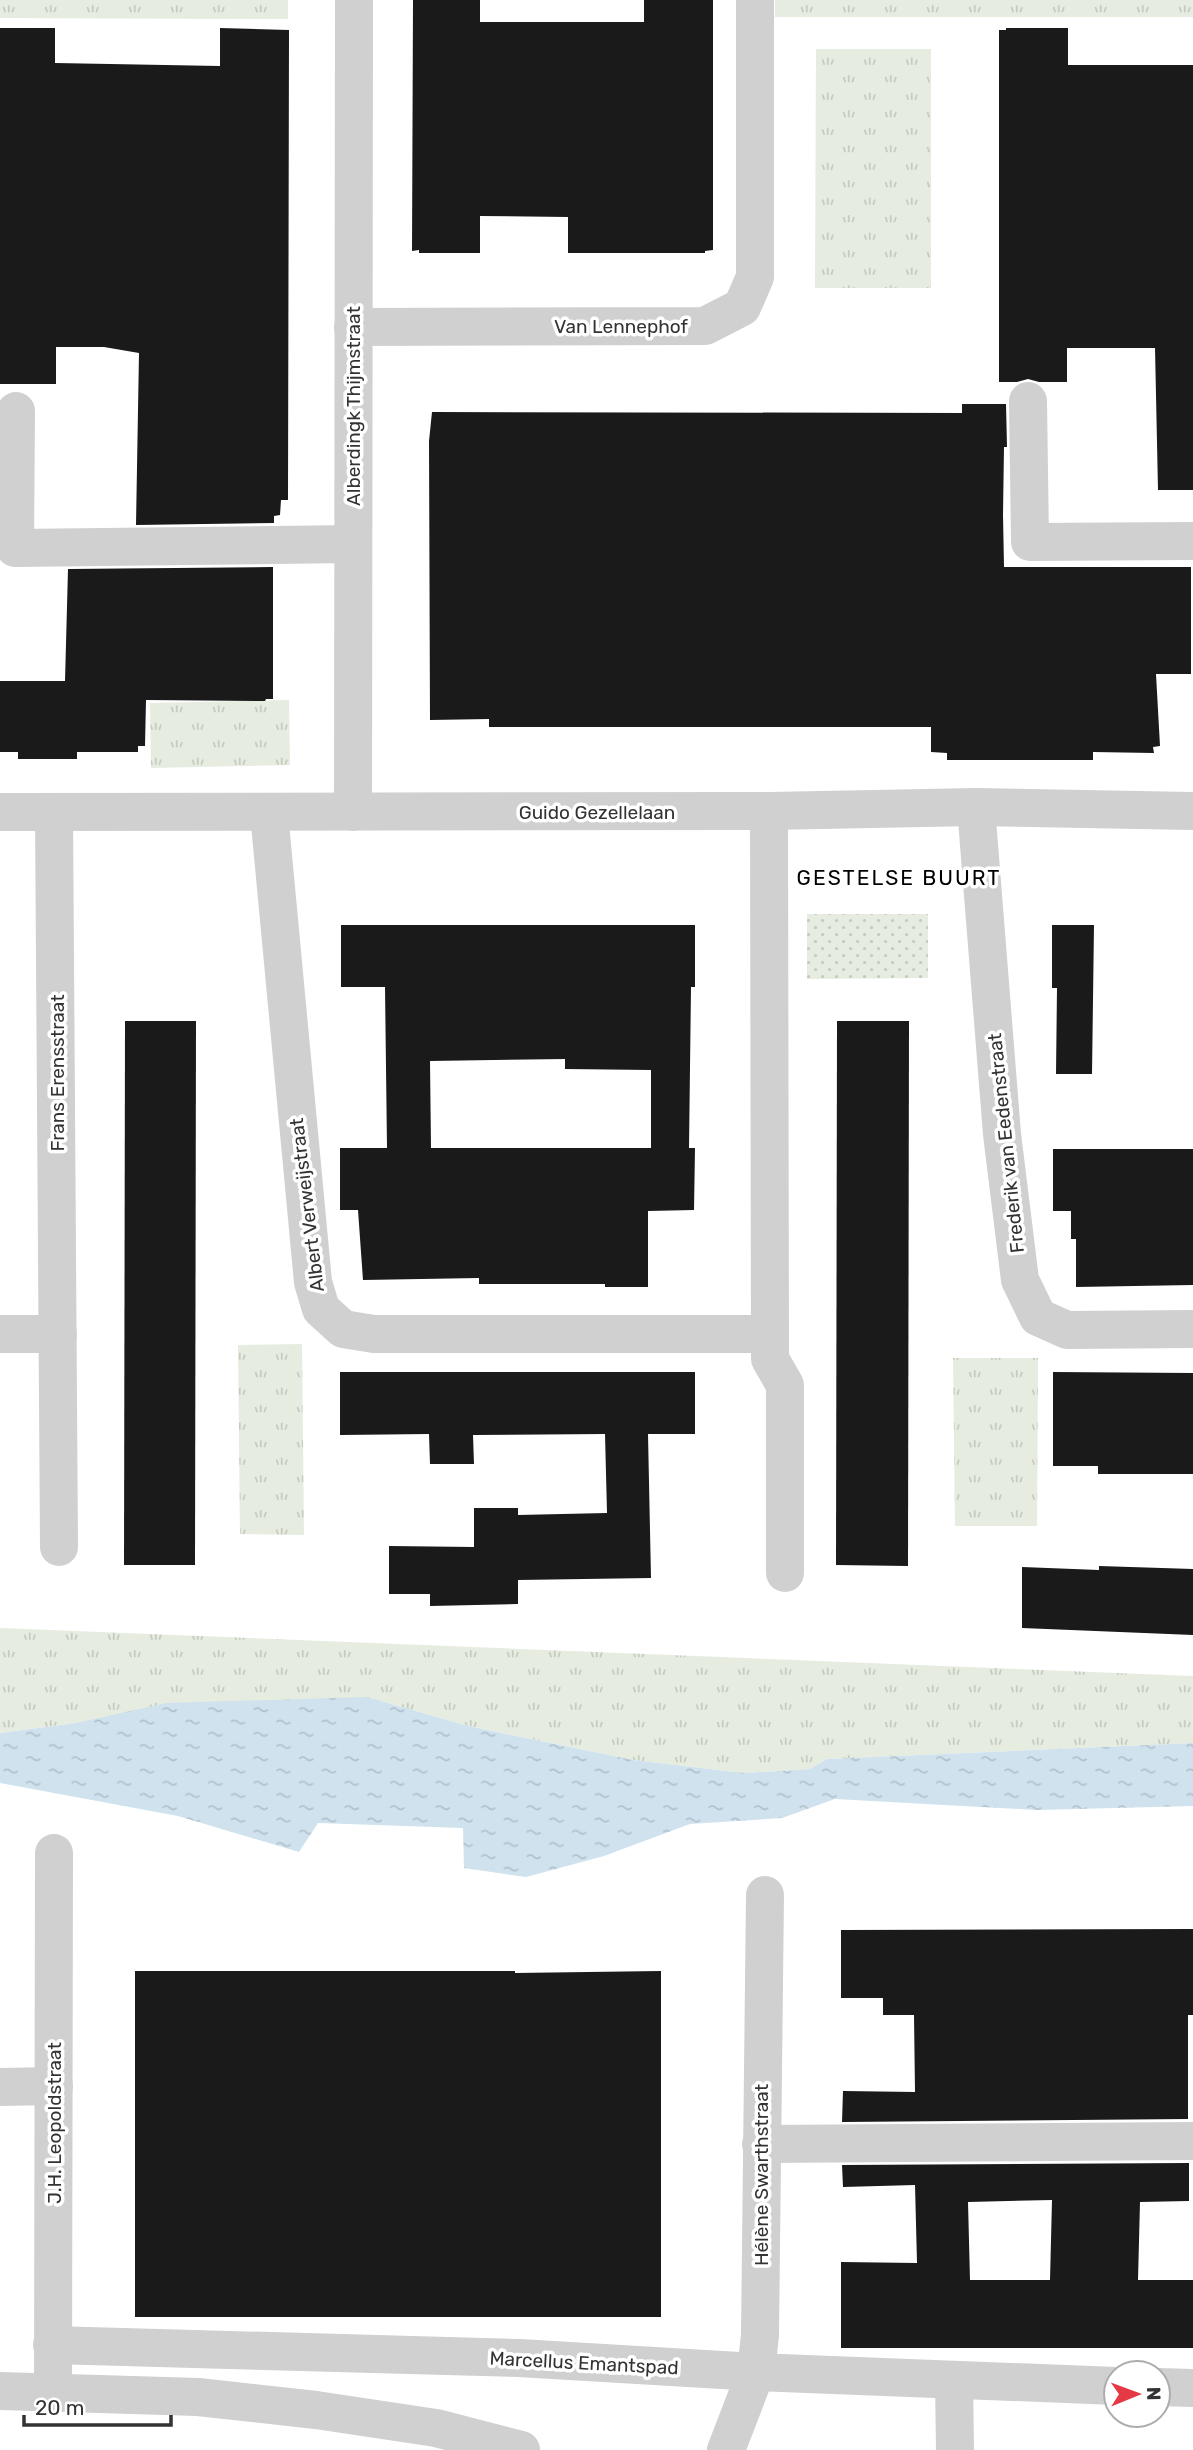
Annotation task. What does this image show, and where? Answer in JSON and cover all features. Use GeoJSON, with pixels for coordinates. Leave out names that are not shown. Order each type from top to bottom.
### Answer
{"type":"FeatureCollection","features":[{"type":"Feature","properties":{"kind":"street","name":"Alberdingk Thijmstraat"},"geometry":{"type":"LineString","coordinates":[[353,812],[354,0]]}},
{"type":"Feature","properties":{"kind":"street","name":"Van Lennephof"},"geometry":{"type":"LineString","coordinates":[[354,327],[705,326],[742,307],[755,277],[755,0]]}},
{"type":"Feature","properties":{"kind":"street"},"geometry":{"type":"LineString","coordinates":[[1028,401],[1030,542],[1193,541]]}},
{"type":"Feature","properties":{"kind":"street"},"geometry":{"type":"LineString","coordinates":[[16,411],[15,548],[353,544]]}},
{"type":"Feature","properties":{"kind":"street","name":"Guido Gezellelaan"},"geometry":{"type":"LineString","coordinates":[[0,812],[769,811],[976,807],[1193,811]]}},
{"type":"Feature","properties":{"kind":"street","name":"Frederik van Eedenstraat"},"geometry":{"type":"LineString","coordinates":[[976,807],[1002,1133],[1020,1280],[1038,1317],[1067,1330],[1193,1329]]}},
{"type":"Feature","properties":{"kind":"street"},"geometry":{"type":"LineString","coordinates":[[769,811],[770,1359],[785,1385],[785,1573]]}},
{"type":"Feature","properties":{"kind":"street","name":"Frans Erensstraat"},"geometry":{"type":"LineString","coordinates":[[54,812],[59,1547]]}},
{"type":"Feature","properties":{"kind":"street","name":"Albert Verweijstraat"},"geometry":{"type":"LineString","coordinates":[[269,813],[313,1282],[321,1309],[343,1329],[374,1334],[770,1334]]}},
{"type":"Feature","properties":{"kind":"street"},"geometry":{"type":"LineString","coordinates":[[0,1334],[58,1334]]}},
{"type":"Feature","properties":{"kind":"street","name":"J.H. Leopoldstraat"},"geometry":{"type":"LineString","coordinates":[[53,2393],[54,1853]]}},
{"type":"Feature","properties":{"kind":"street","name":"Hélène Swarthstraat"},"geometry":{"type":"LineString","coordinates":[[726,2450],[756,2372],[760,2335],[765,1895]]}},
{"type":"Feature","properties":{"kind":"street"},"geometry":{"type":"LineString","coordinates":[[0,2087],[54,2086]]}},
{"type":"Feature","properties":{"kind":"street"},"geometry":{"type":"LineString","coordinates":[[761,2144],[1193,2141]]}},
{"type":"Feature","properties":{"kind":"street","name":"Marcellus Emantspad"},"geometry":{"type":"LineString","coordinates":[[52,2346],[519,2358],[756,2372],[1102,2386]]}},
{"type":"Feature","properties":{"kind":"street"},"geometry":{"type":"LineString","coordinates":[[954,2381],[955,2450]]}},
{"type":"Feature","properties":{"kind":"street"},"geometry":{"type":"LineString","coordinates":[[1172,2387],[1193,2388]]}},
{"type":"Feature","properties":{"kind":"street"},"geometry":{"type":"LineString","coordinates":[[0,2391],[198,2397],[316,2410],[436,2428],[521,2450]]}},
{"type":"Feature","properties":{"kind":"green space"},"geometry":{"type":"Polygon","coordinates":[[[0,0],[288,0],[288,19],[0,18],[0,0]]]}},
{"type":"Feature","properties":{"kind":"green space"},"geometry":{"type":"Polygon","coordinates":[[[775,0],[1193,0],[1193,17],[775,17],[775,0]]]}},
{"type":"Feature","properties":{"kind":"green space"},"geometry":{"type":"Polygon","coordinates":[[[816,49],[931,49],[931,288],[815,288],[816,49]]]}},
{"type":"Feature","properties":{"kind":"green space"},"geometry":{"type":"Polygon","coordinates":[[[289,700],[290,765],[151,768],[150,703],[289,700]]]}},
{"type":"Feature","properties":{"kind":"green space"},"geometry":{"type":"Polygon","coordinates":[[[807,914],[928,914],[928,978],[807,979],[807,914]]]}},
{"type":"Feature","properties":{"kind":"green space"},"geometry":{"type":"Polygon","coordinates":[[[302,1344],[304,1535],[240,1534],[238,1345],[302,1344]]]}},
{"type":"Feature","properties":{"kind":"green space"},"geometry":{"type":"Polygon","coordinates":[[[953,1358],[1038,1358],[1037,1526],[955,1526],[953,1358]]]}},
{"type":"Feature","properties":{"kind":"green space"},"geometry":{"type":"Polygon","coordinates":[[[0,1628],[1193,1676],[1193,1743],[827,1759],[810,1769],[744,1773],[633,1760],[468,1726],[367,1697],[76,1723],[0,1733],[0,1628]]]}},
{"type":"Feature","properties":{"kind":"water"},"geometry":{"type":"Polygon","coordinates":[[[367,1697],[468,1726],[633,1760],[744,1773],[810,1769],[827,1759],[1193,1743],[1193,1806],[1037,1810],[835,1799],[782,1818],[690,1824],[604,1856],[526,1877],[464,1868],[463,1828],[318,1823],[299,1852],[178,1816],[0,1783],[0,1733],[76,1723],[167,1703],[367,1697]]]}},
{"type":"Feature","properties":{"kind":"building"},"geometry":{"type":"Polygon","coordinates":[[[413,0],[480,0],[480,22],[644,22],[644,0],[713,0],[713,250],[705,253],[568,253],[568,217],[480,216],[480,253],[412,251],[413,0]]]}},
{"type":"Feature","properties":{"kind":"building"},"geometry":{"type":"Polygon","coordinates":[[[0,28],[55,28],[55,63],[220,66],[220,28],[289,30],[288,500],[281,500],[280,515],[274,516],[274,523],[136,525],[139,353],[104,347],[56,347],[56,384],[0,384],[0,28]]]}},
{"type":"Feature","properties":{"kind":"building"},"geometry":{"type":"Polygon","coordinates":[[[1068,28],[1068,65],[1193,65],[1193,490],[1158,490],[1155,348],[1067,348],[1067,382],[1039,382],[1028,379],[999,382],[999,30],[1068,28]]]}},
{"type":"Feature","properties":{"kind":"building"},"geometry":{"type":"Polygon","coordinates":[[[962,404],[1006,404],[1004,567],[1191,567],[1191,674],[1156,674],[1160,746],[1153,747],[1154,753],[1093,752],[1093,760],[947,760],[947,753],[931,752],[931,727],[489,727],[489,719],[430,720],[429,441],[432,412],[962,413],[962,404]]]}},
{"type":"Feature","properties":{"kind":"building"},"geometry":{"type":"Polygon","coordinates":[[[273,567],[273,699],[146,700],[145,746],[138,746],[138,752],[77,752],[77,759],[18,759],[18,752],[0,752],[0,681],[65,681],[68,569],[273,567]]]}},
{"type":"Feature","properties":{"kind":"building"},"geometry":{"type":"Polygon","coordinates":[[[341,925],[695,925],[695,987],[691,987],[689,1148],[695,1148],[694,1210],[648,1211],[648,1287],[605,1287],[605,1284],[479,1284],[479,1278],[363,1280],[358,1210],[340,1210],[340,1148],[387,1148],[385,987],[341,987],[341,925]],[[565,1059],[430,1061],[431,1148],[651,1148],[651,1070],[565,1069],[565,1059]]]}},
{"type":"Feature","properties":{"kind":"building"},"geometry":{"type":"Polygon","coordinates":[[[1052,925],[1094,925],[1092,1074],[1056,1074],[1057,988],[1052,988],[1052,925]]]}},
{"type":"Feature","properties":{"kind":"building"},"geometry":{"type":"Polygon","coordinates":[[[125,1021],[196,1021],[195,1565],[124,1565],[125,1021]]]}},
{"type":"Feature","properties":{"kind":"building"},"geometry":{"type":"Polygon","coordinates":[[[837,1021],[909,1021],[908,1566],[836,1565],[837,1021]]]}},
{"type":"Feature","properties":{"kind":"building"},"geometry":{"type":"Polygon","coordinates":[[[1053,1149],[1193,1149],[1193,1285],[1076,1287],[1076,1239],[1071,1239],[1071,1211],[1053,1211],[1053,1149]]]}},
{"type":"Feature","properties":{"kind":"building"},"geometry":{"type":"Polygon","coordinates":[[[340,1372],[695,1372],[695,1434],[648,1434],[651,1578],[518,1580],[518,1604],[430,1606],[430,1594],[389,1594],[389,1546],[474,1547],[474,1508],[518,1508],[518,1515],[607,1513],[605,1434],[473,1435],[474,1464],[430,1464],[429,1434],[340,1435],[340,1372]]]}},
{"type":"Feature","properties":{"kind":"building"},"geometry":{"type":"Polygon","coordinates":[[[1053,1372],[1193,1373],[1193,1474],[1098,1474],[1098,1466],[1053,1466],[1053,1372]]]}},
{"type":"Feature","properties":{"kind":"building"},"geometry":{"type":"Polygon","coordinates":[[[1099,1566],[1193,1569],[1193,1635],[1022,1628],[1022,1567],[1099,1570],[1099,1566]]]}},
{"type":"Feature","properties":{"kind":"building"},"geometry":{"type":"Polygon","coordinates":[[[1193,1929],[1193,2015],[1188,2015],[1188,2119],[842,2122],[843,2091],[915,2092],[914,2015],[883,2015],[883,1998],[841,1998],[841,1930],[1193,1929]]]}},
{"type":"Feature","properties":{"kind":"building"},"geometry":{"type":"Polygon","coordinates":[[[135,1971],[661,1971],[661,2317],[135,2317],[135,1971]]]}},
{"type":"Feature","properties":{"kind":"building"},"geometry":{"type":"Polygon","coordinates":[[[1189,2163],[1189,2201],[1140,2202],[1138,2280],[1193,2280],[1193,2348],[841,2348],[841,2262],[917,2263],[915,2185],[843,2187],[842,2165],[1189,2163]],[[1052,2200],[968,2202],[970,2280],[1050,2280],[1052,2200]]]}},
{"type":"Feature","properties":{"kind":"district","name":"GESTELSE BUURT"},"geometry":{"type":"Point","coordinates":[899,877]}}]}
